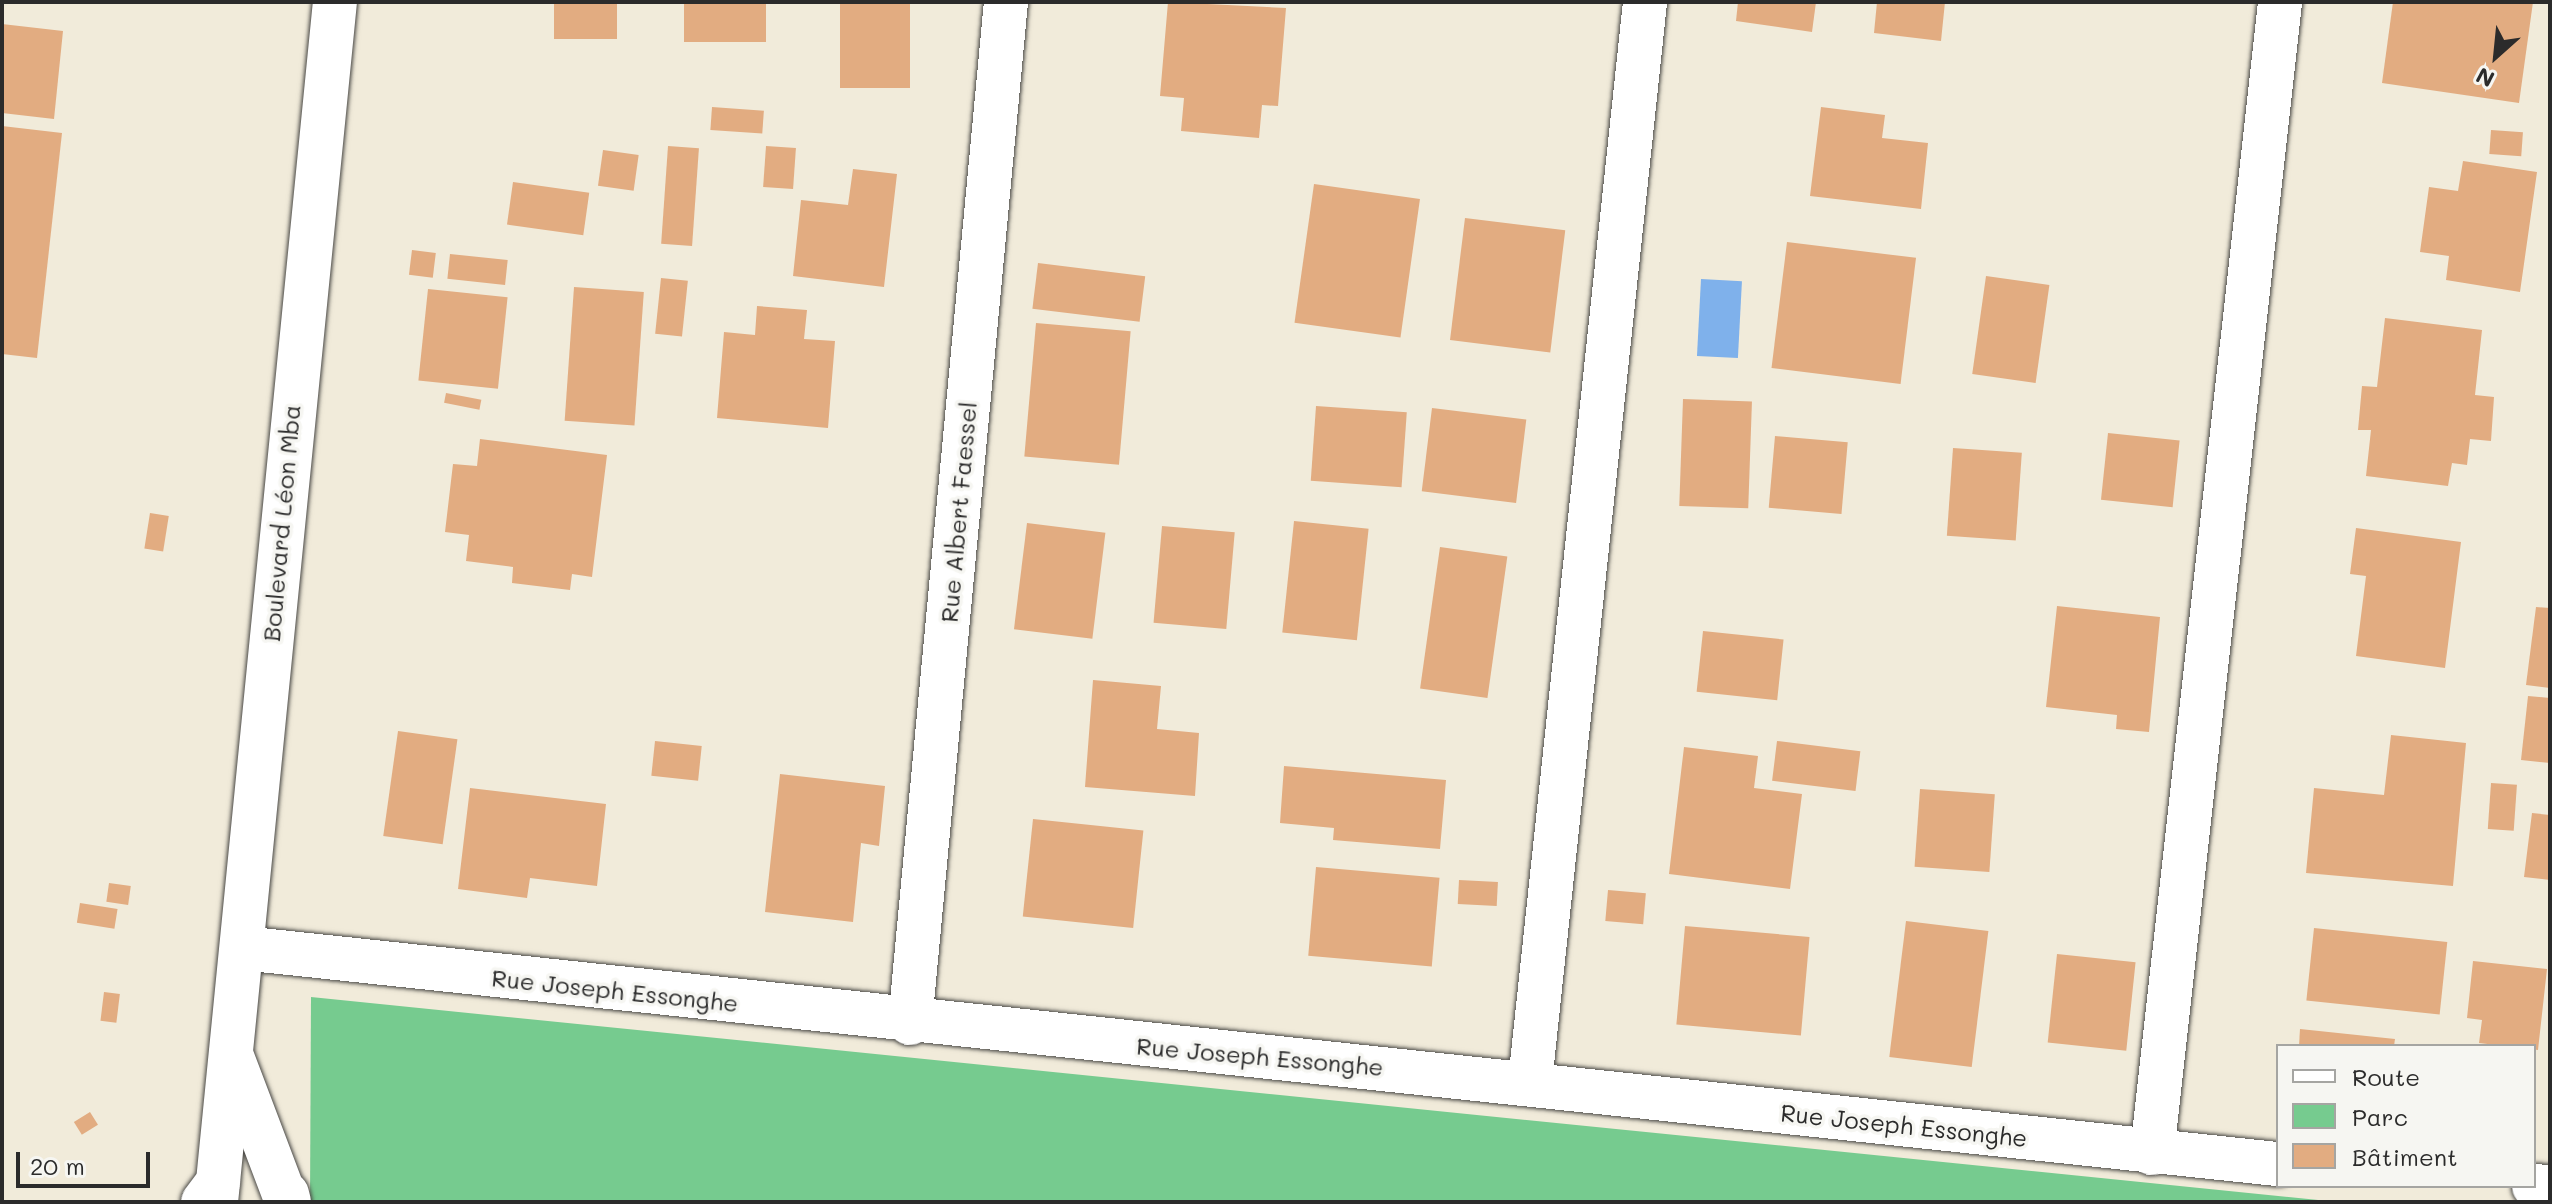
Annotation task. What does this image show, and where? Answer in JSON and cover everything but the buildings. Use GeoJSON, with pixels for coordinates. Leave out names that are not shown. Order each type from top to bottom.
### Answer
{"type":"FeatureCollection","features":[{"type":"Feature","properties":{"kind":"street","name":"Boulevard Léon Mba"},"geometry":{"type":"LineString","coordinates":[[212,1195],[227,1044],[242,948],[335,2]]}},
{"type":"Feature","properties":{"kind":"street","name":"Rue Albert Faessel"},"geometry":{"type":"LineString","coordinates":[[910,1023],[1006,2]]}},
{"type":"Feature","properties":{"kind":"street"},"geometry":{"type":"LineString","coordinates":[[1530,1082],[1645,2]]}},
{"type":"Feature","properties":{"kind":"street"},"geometry":{"type":"LineString","coordinates":[[2152,1153],[2280,2]]}},
{"type":"Feature","properties":{"kind":"street","name":"Rue Joseph Essonghe"},"geometry":{"type":"LineString","coordinates":[[242,948],[910,1023],[1530,1082],[2152,1153],[2276,1164]]}},
{"type":"Feature","properties":{"kind":"street"},"geometry":{"type":"LineString","coordinates":[[227,1044],[288,1199]]}},
{"type":"Feature","properties":{"kind":"green space"},"geometry":{"type":"Polygon","coordinates":[[[311,997],[2338,1202],[310,1202],[311,997]]]}},
{"type":"Feature","properties":{"kind":"water"},"geometry":{"type":"Polygon","coordinates":[[[1701,279],[1742,281],[1738,358],[1697,356],[1701,279]]]}}]}
